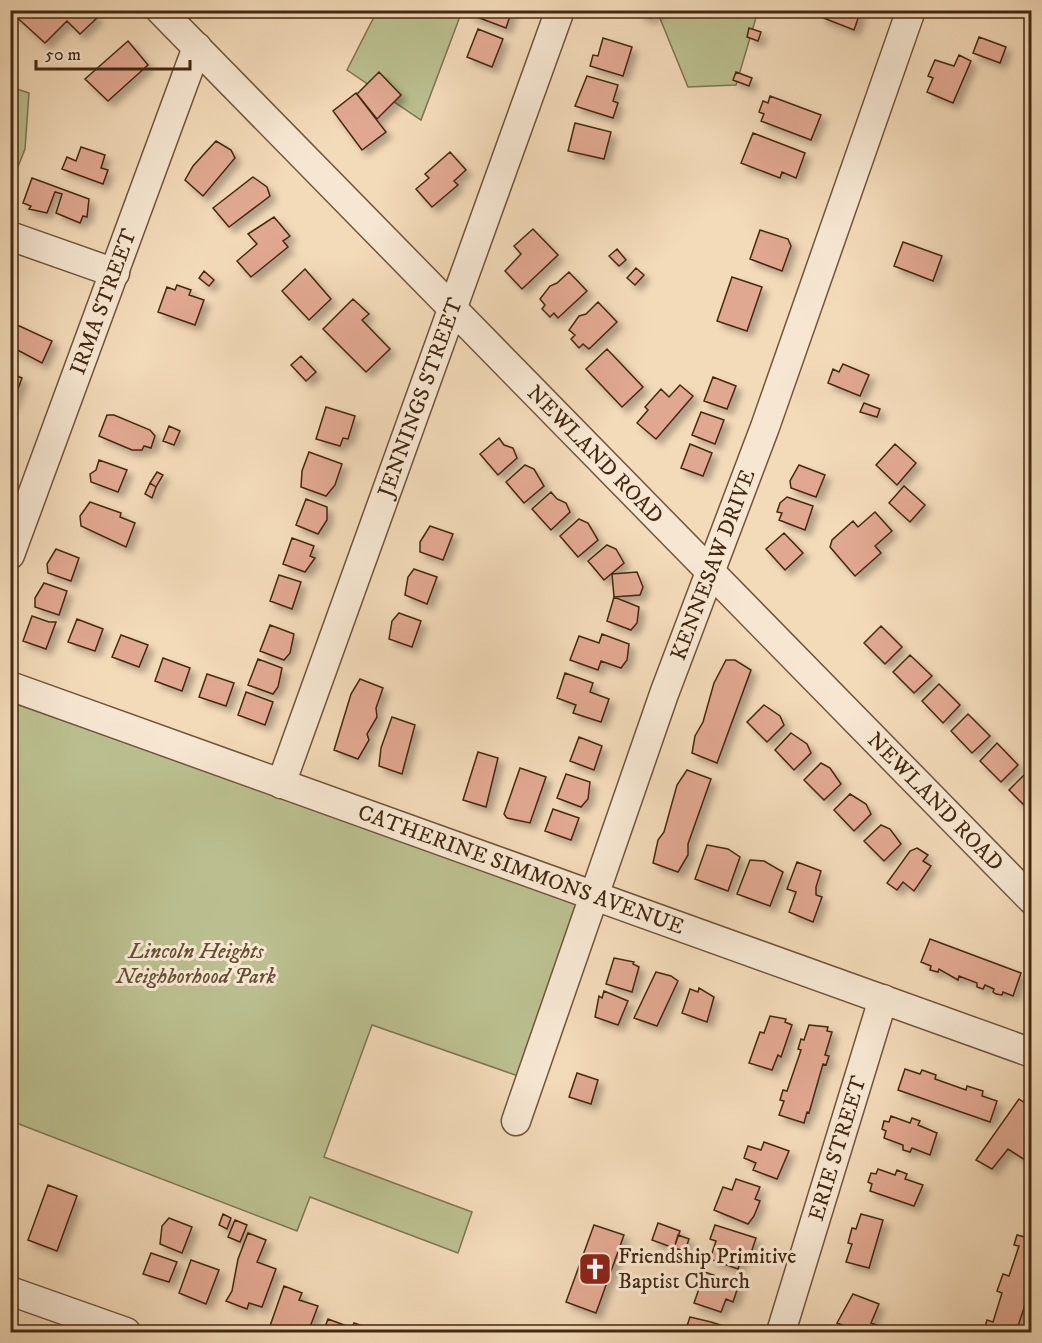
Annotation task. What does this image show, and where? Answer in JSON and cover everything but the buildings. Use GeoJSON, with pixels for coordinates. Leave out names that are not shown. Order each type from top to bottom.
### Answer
{"type":"FeatureCollection","features":[{"type":"Feature","properties":{"kind":"street","name":"NEWLAND ROAD"},"geometry":{"type":"LineString","coordinates":[[160,10],[1032,900]]}},
{"type":"Feature","properties":{"kind":"street","name":"JENNINGS STREET"},"geometry":{"type":"LineString","coordinates":[[280,784],[560,10]]}},
{"type":"Feature","properties":{"kind":"street","name":"KENNESAW DRIVE"},"geometry":{"type":"LineString","coordinates":[[516,1121],[664,694],[765,427],[911,10]]}},
{"type":"Feature","properties":{"kind":"street","name":"IRMA STREET"},"geometry":{"type":"LineString","coordinates":[[10,555],[197,47]]}},
{"type":"Feature","properties":{"kind":"street"},"geometry":{"type":"LineString","coordinates":[[10,236],[115,273]]}},
{"type":"Feature","properties":{"kind":"street","name":"CATHERINE SIMMONS AVENUE"},"geometry":{"type":"LineString","coordinates":[[10,686],[1032,1053]]}},
{"type":"Feature","properties":{"kind":"street","name":"ERIE STREET"},"geometry":{"type":"LineString","coordinates":[[781,1332],[883,999]]}},
{"type":"Feature","properties":{"kind":"street"},"geometry":{"type":"LineString","coordinates":[[10,1291],[88,1326],[126,1332]]}},
{"type":"Feature","properties":{"kind":"green space"},"geometry":{"type":"Polygon","coordinates":[[[377,11],[462,11],[421,120],[347,70],[377,11]]]}},
{"type":"Feature","properties":{"kind":"green space"},"geometry":{"type":"Polygon","coordinates":[[[657,11],[758,11],[736,85],[688,87],[657,11]]]}},
{"type":"Feature","properties":{"kind":"green space"},"geometry":{"type":"Polygon","coordinates":[[[11,87],[29,93],[25,149],[11,184],[11,87]]]}},
{"type":"Feature","properties":{"kind":"green space","name":"Lincoln Heights Neighborhood Park"},"geometry":{"type":"Polygon","coordinates":[[[10,702],[581,902],[521,1077],[372,1025],[324,1157],[472,1212],[458,1253],[310,1197],[297,1231],[11,1121],[10,702]]]}},
{"type":"Feature","properties":{"kind":"place","name":"Friendship Primitive Baptist Church"},"geometry":{"type":"Point","coordinates":[595,1269]}}]}
